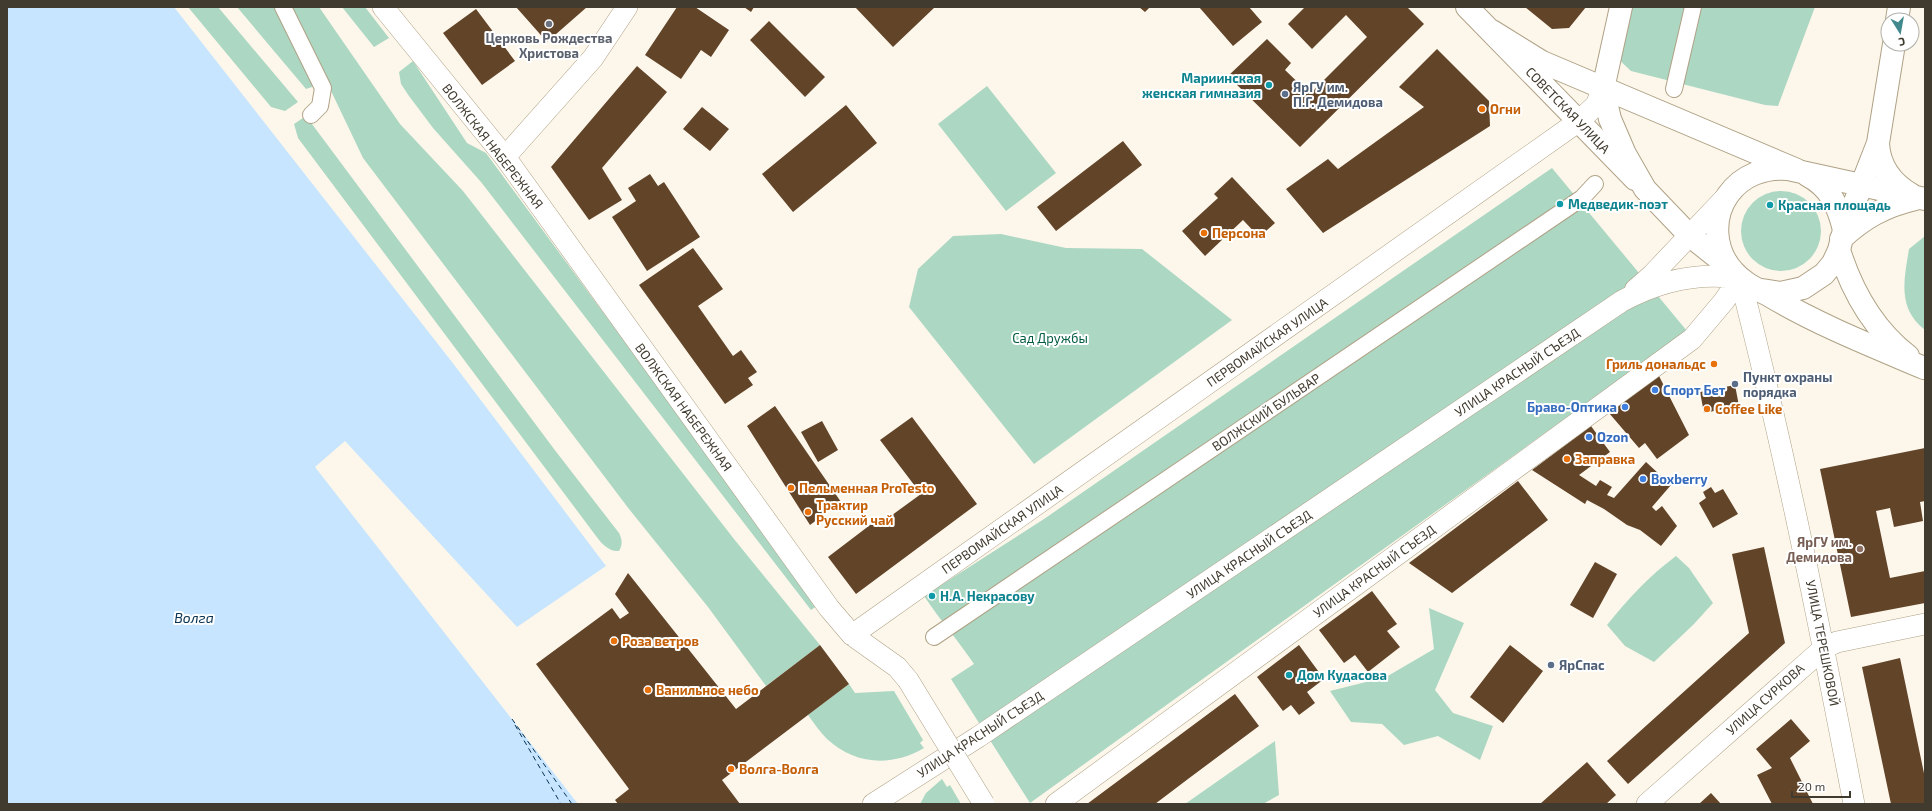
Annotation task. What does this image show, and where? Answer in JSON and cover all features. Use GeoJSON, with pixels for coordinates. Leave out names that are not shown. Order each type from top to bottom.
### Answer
{"type":"FeatureCollection","features":[{"type":"Feature","properties":{"kind":"main road","name":"СОВЕТСКАЯ УЛИЦА"},"geometry":{"type":"LineString","coordinates":[[1467,7],[1645,189]]}},
{"type":"Feature","properties":{"kind":"main road","name":"ПЕРВОМАЙСКАЯ УЛИЦА"},"geometry":{"type":"LineString","coordinates":[[1603,89],[1622,7]]}},
{"type":"Feature","properties":{"kind":"main road","name":"СОВЕТСКАЯ УЛИЦА"},"geometry":{"type":"LineString","coordinates":[[1492,31],[1542,62],[1603,89]]}},
{"type":"Feature","properties":{"kind":"main road"},"geometry":{"type":"LineString","coordinates":[[1893,52],[1878,143],[1879,156],[1890,177],[1904,190],[1921,198]]}},
{"type":"Feature","properties":{"kind":"main road"},"geometry":{"type":"LineString","coordinates":[[1603,89],[1817,180],[1828,190],[1836,202],[1841,240],[1856,294],[1872,319],[1901,351],[1924,369]]}},
{"type":"Feature","properties":{"kind":"main road"},"geometry":{"type":"LineString","coordinates":[[1603,89],[1610,119],[1625,154],[1645,189],[1689,235],[1742,278],[1801,314],[1924,369]]}},
{"type":"Feature","properties":{"kind":"main road"},"geometry":{"type":"LineString","coordinates":[[1878,143],[1860,185],[1833,262],[1824,274],[1803,288],[1780,293],[1742,278],[1720,250],[1717,230],[1720,211],[1729,194],[1746,177],[1757,172],[1780,168],[1801,172],[1860,185],[1921,198]]}},
{"type":"Feature","properties":{"kind":"main road"},"geometry":{"type":"LineString","coordinates":[[1841,240],[1855,225],[1870,215],[1900,202],[1921,198]]}},
{"type":"Feature","properties":{"kind":"street"},"geometry":{"type":"LineString","coordinates":[[283,7],[323,88],[320,106],[311,115]]}},
{"type":"Feature","properties":{"kind":"street","name":"ВОЛЖСКАЯ НАБЕРЕЖНАЯ"},"geometry":{"type":"LineString","coordinates":[[383,7],[505,157],[829,608],[852,635],[897,667],[908,680],[984,804]]}},
{"type":"Feature","properties":{"kind":"street"},"geometry":{"type":"LineString","coordinates":[[505,157],[593,58],[627,7]]}},
{"type":"Feature","properties":{"kind":"street"},"geometry":{"type":"LineString","coordinates":[[1674,88],[1693,7]]}},
{"type":"Feature","properties":{"kind":"street","name":"ПЕРВОМАЙСКАЯ УЛИЦА"},"geometry":{"type":"LineString","coordinates":[[852,635],[1579,121],[1596,104],[1603,89]]}},
{"type":"Feature","properties":{"kind":"street","name":"ВОЛЖСКИЙ БУЛЬВАР"},"geometry":{"type":"LineString","coordinates":[[934,637],[1582,198],[1595,184]]}},
{"type":"Feature","properties":{"kind":"street"},"geometry":{"type":"LineString","coordinates":[[1622,300],[1652,275],[1729,194]]}},
{"type":"Feature","properties":{"kind":"street"},"geometry":{"type":"LineString","coordinates":[[1622,300],[1642,290],[1674,280],[1708,276],[1742,278]]}},
{"type":"Feature","properties":{"kind":"street","name":"УЛИЦА КРАСНЫЙ СЪЕЗД"},"geometry":{"type":"LineString","coordinates":[[1056,804],[1692,339],[1742,278]]}},
{"type":"Feature","properties":{"kind":"street","name":"УЛИЦА ТЕРЕШКОВОЙ"},"geometry":{"type":"LineString","coordinates":[[1742,278],[1798,521],[1854,804]]}},
{"type":"Feature","properties":{"kind":"street","name":"УЛИЦА КРАСНЫЙ СЪЕЗД"},"geometry":{"type":"LineString","coordinates":[[873,804],[978,737],[1622,300]]}},
{"type":"Feature","properties":{"kind":"street","name":"УЛИЦА СУРКОВА"},"geometry":{"type":"LineString","coordinates":[[1647,804],[1824,648],[1837,642],[1925,624]]}},
{"type":"Feature","properties":{"kind":"green space"},"geometry":{"type":"Polygon","coordinates":[[[188,7],[218,7],[298,102],[285,111],[271,107],[188,7]]]}},
{"type":"Feature","properties":{"kind":"green space"},"geometry":{"type":"Polygon","coordinates":[[[237,7],[275,7],[315,86],[306,89],[237,7]]]}},
{"type":"Feature","properties":{"kind":"green space"},"geometry":{"type":"Polygon","coordinates":[[[291,7],[319,7],[400,124],[463,191],[734,539],[820,645],[766,686],[708,607],[629,509],[363,158],[291,7]]]}},
{"type":"Feature","properties":{"kind":"green space"},"geometry":{"type":"Polygon","coordinates":[[[342,7],[365,7],[389,38],[374,47],[342,7]]]}},
{"type":"Feature","properties":{"kind":"green space"},"geometry":{"type":"Polygon","coordinates":[[[1626,7],[1815,7],[1778,106],[1765,105],[1631,71],[1615,56],[1626,7]]]}},
{"type":"Feature","properties":{"kind":"green space"},"geometry":{"type":"Polygon","coordinates":[[[413,61],[467,143],[486,153],[818,605],[811,610],[481,182],[433,128],[409,96],[401,84],[399,72],[413,61]]]}},
{"type":"Feature","properties":{"kind":"green space"},"geometry":{"type":"Polygon","coordinates":[[[987,86],[1056,173],[1006,211],[938,124],[987,86]]]}},
{"type":"Feature","properties":{"kind":"green space"},"geometry":{"type":"Polygon","coordinates":[[[306,116],[554,449],[619,533],[622,542],[619,551],[609,549],[598,539],[298,138],[294,124],[306,116]]]}},
{"type":"Feature","properties":{"kind":"green space"},"geometry":{"type":"Polygon","coordinates":[[[1552,168],[1687,331],[1030,803],[951,679],[974,664],[924,596],[1044,519],[1552,168]]]}},
{"type":"Feature","properties":{"kind":"green space"},"geometry":{"type":"Polygon","coordinates":[[[1781,191],[1796,194],[1809,203],[1818,216],[1821,231],[1818,246],[1809,259],[1796,268],[1781,271],[1766,268],[1753,259],[1744,246],[1741,231],[1744,216],[1753,203],[1766,194],[1781,191]]]}},
{"type":"Feature","properties":{"kind":"green space","name":"Сад Дружбы"},"geometry":{"type":"Polygon","coordinates":[[[1001,234],[1066,248],[1142,249],[1232,320],[1034,464],[909,307],[918,269],[953,236],[1001,234]]]}},
{"type":"Feature","properties":{"kind":"green space"},"geometry":{"type":"Polygon","coordinates":[[[1925,236],[1925,330],[1916,321],[1906,303],[1904,282],[1909,249],[1925,236]]]}},
{"type":"Feature","properties":{"kind":"green space"},"geometry":{"type":"Polygon","coordinates":[[[1676,556],[1689,568],[1713,603],[1694,624],[1654,662],[1625,646],[1607,625],[1639,588],[1676,556]]]}},
{"type":"Feature","properties":{"kind":"green space"},"geometry":{"type":"Polygon","coordinates":[[[1429,608],[1464,623],[1435,690],[1453,713],[1493,726],[1480,760],[1438,736],[1404,745],[1382,724],[1351,722],[1330,691],[1386,677],[1434,649],[1429,608]]]}},
{"type":"Feature","properties":{"kind":"green space"},"geometry":{"type":"Polygon","coordinates":[[[849,684],[855,693],[894,691],[923,740],[920,743],[924,748],[899,758],[874,760],[849,754],[838,748],[827,739],[808,715],[849,684]]]}},
{"type":"Feature","properties":{"kind":"green space"},"geometry":{"type":"Polygon","coordinates":[[[1275,741],[1279,795],[1263,804],[1185,804],[1275,741]]]}},
{"type":"Feature","properties":{"kind":"green space"},"geometry":{"type":"Polygon","coordinates":[[[942,779],[947,787],[950,785],[961,804],[920,804],[926,793],[942,779]]]}},
{"type":"Feature","properties":{"kind":"water","name":"Волга"},"geometry":{"type":"Polygon","coordinates":[[[7,7],[174,7],[452,362],[606,566],[517,627],[345,441],[315,467],[578,804],[7,804],[7,7]]]}},
{"type":"Feature","properties":{"kind":"building","name":"Церковь Рождества Христова"},"geometry":{"type":"Polygon","coordinates":[[[516,7],[587,7],[547,42],[516,7]]]}},
{"type":"Feature","properties":{"kind":"building"},"geometry":{"type":"Polygon","coordinates":[[[677,7],[695,7],[729,30],[711,57],[701,50],[681,79],[645,55],[677,7]]]}},
{"type":"Feature","properties":{"kind":"building"},"geometry":{"type":"Polygon","coordinates":[[[744,7],[754,7],[751,12],[744,7]]]}},
{"type":"Feature","properties":{"kind":"building"},"geometry":{"type":"Polygon","coordinates":[[[855,7],[935,7],[893,47],[855,7]]]}},
{"type":"Feature","properties":{"kind":"building"},"geometry":{"type":"Polygon","coordinates":[[[1139,7],[1150,7],[1145,12],[1139,7]]]}},
{"type":"Feature","properties":{"kind":"building"},"geometry":{"type":"Polygon","coordinates":[[[1199,7],[1249,7],[1262,22],[1233,46],[1199,7]]]}},
{"type":"Feature","properties":{"kind":"building","name":"Мариинская женская гимназия"},"geometry":{"type":"Polygon","coordinates":[[[1305,7],[1407,7],[1424,24],[1300,147],[1228,76],[1267,39],[1291,63],[1285,70],[1310,94],[1367,37],[1346,15],[1312,49],[1288,24],[1305,7]]]}},
{"type":"Feature","properties":{"kind":"building"},"geometry":{"type":"Polygon","coordinates":[[[1525,7],[1586,7],[1569,28],[1552,29],[1525,7]]]}},
{"type":"Feature","properties":{"kind":"building"},"geometry":{"type":"Polygon","coordinates":[[[476,9],[515,61],[482,85],[443,33],[476,9]]]}},
{"type":"Feature","properties":{"kind":"building"},"geometry":{"type":"Polygon","coordinates":[[[769,21],[825,77],[805,97],[750,40],[769,21]]]}},
{"type":"Feature","properties":{"kind":"building"},"geometry":{"type":"Polygon","coordinates":[[[1437,49],[1489,101],[1490,126],[1323,233],[1286,189],[1328,159],[1338,169],[1424,107],[1399,87],[1437,49]]]}},
{"type":"Feature","properties":{"kind":"building"},"geometry":{"type":"Polygon","coordinates":[[[637,66],[667,92],[602,168],[622,200],[589,220],[551,167],[637,66]]]}},
{"type":"Feature","properties":{"kind":"building"},"geometry":{"type":"Polygon","coordinates":[[[846,105],[877,143],[793,212],[762,174],[846,105]]]}},
{"type":"Feature","properties":{"kind":"building"},"geometry":{"type":"Polygon","coordinates":[[[702,107],[729,129],[710,151],[683,129],[702,107]]]}},
{"type":"Feature","properties":{"kind":"building"},"geometry":{"type":"Polygon","coordinates":[[[1123,141],[1142,165],[1056,231],[1037,207],[1123,141]]]}},
{"type":"Feature","properties":{"kind":"building"},"geometry":{"type":"Polygon","coordinates":[[[650,174],[658,186],[664,182],[700,237],[647,271],[612,217],[636,201],[628,188],[650,174]]]}},
{"type":"Feature","properties":{"kind":"building"},"geometry":{"type":"Polygon","coordinates":[[[1232,177],[1275,223],[1259,237],[1243,220],[1205,256],[1182,231],[1218,198],[1214,194],[1232,177]]]}},
{"type":"Feature","properties":{"kind":"building"},"geometry":{"type":"Polygon","coordinates":[[[693,248],[723,289],[698,306],[733,356],[741,350],[757,372],[748,378],[753,385],[725,404],[639,285],[693,248]]]}},
{"type":"Feature","properties":{"kind":"building"},"geometry":{"type":"Polygon","coordinates":[[[1659,376],[1689,435],[1657,459],[1645,443],[1639,448],[1609,413],[1659,376]]]}},
{"type":"Feature","properties":{"kind":"building"},"geometry":{"type":"Polygon","coordinates":[[[1735,385],[1739,406],[1704,413],[1700,392],[1735,385]]]}},
{"type":"Feature","properties":{"kind":"building"},"geometry":{"type":"Polygon","coordinates":[[[775,406],[841,502],[810,525],[747,426],[775,406]]]}},
{"type":"Feature","properties":{"kind":"building"},"geometry":{"type":"Polygon","coordinates":[[[912,417],[977,504],[856,594],[828,557],[874,522],[877,526],[921,494],[880,440],[912,417]]]}},
{"type":"Feature","properties":{"kind":"building"},"geometry":{"type":"Polygon","coordinates":[[[822,421],[838,450],[818,462],[801,432],[822,421]]]}},
{"type":"Feature","properties":{"kind":"building"},"geometry":{"type":"Polygon","coordinates":[[[1591,426],[1610,452],[1579,475],[1596,486],[1600,480],[1612,487],[1607,495],[1614,498],[1646,462],[1671,485],[1652,507],[1656,511],[1662,506],[1677,526],[1661,546],[1640,530],[1627,525],[1604,509],[1587,500],[1585,504],[1532,470],[1591,426]]]}},
{"type":"Feature","properties":{"kind":"building","name":"ЯрГУ им. Демидова"},"geometry":{"type":"Polygon","coordinates":[[[1925,448],[1925,501],[1920,502],[1923,521],[1894,527],[1890,508],[1876,511],[1890,578],[1925,571],[1925,603],[1851,617],[1820,469],[1925,448]]]}},
{"type":"Feature","properties":{"kind":"building"},"geometry":{"type":"Polygon","coordinates":[[[1518,481],[1548,520],[1452,593],[1409,563],[1518,481]]]}},
{"type":"Feature","properties":{"kind":"building"},"geometry":{"type":"Polygon","coordinates":[[[1711,487],[1715,493],[1723,489],[1738,514],[1713,528],[1699,503],[1706,498],[1703,492],[1711,487]]]}},
{"type":"Feature","properties":{"kind":"building"},"geometry":{"type":"Polygon","coordinates":[[[1764,547],[1785,643],[1628,784],[1607,761],[1749,633],[1732,554],[1764,547]]]}},
{"type":"Feature","properties":{"kind":"building"},"geometry":{"type":"Polygon","coordinates":[[[1595,562],[1617,574],[1593,618],[1570,605],[1595,562]]]}},
{"type":"Feature","properties":{"kind":"building"},"geometry":{"type":"Polygon","coordinates":[[[628,573],[736,709],[820,645],[849,684],[722,780],[740,804],[618,804],[615,800],[629,789],[536,664],[612,608],[620,619],[629,613],[615,594],[628,573]]]}},
{"type":"Feature","properties":{"kind":"building"},"geometry":{"type":"Polygon","coordinates":[[[1372,591],[1397,624],[1387,631],[1400,647],[1368,672],[1355,655],[1344,663],[1319,630],[1372,591]]]}},
{"type":"Feature","properties":{"kind":"building"},"geometry":{"type":"Polygon","coordinates":[[[1299,645],[1324,679],[1307,692],[1315,703],[1299,715],[1291,705],[1283,711],[1257,677],[1299,645]]]}},
{"type":"Feature","properties":{"kind":"building"},"geometry":{"type":"Polygon","coordinates":[[[1510,645],[1543,671],[1503,723],[1470,697],[1510,645]]]}},
{"type":"Feature","properties":{"kind":"building"},"geometry":{"type":"Polygon","coordinates":[[[1900,658],[1925,778],[1925,804],[1891,804],[1862,667],[1900,658]]]}},
{"type":"Feature","properties":{"kind":"building"},"geometry":{"type":"Polygon","coordinates":[[[1235,694],[1259,726],[1155,804],[1087,804],[1235,694]]]}},
{"type":"Feature","properties":{"kind":"building"},"geometry":{"type":"Polygon","coordinates":[[[1791,719],[1810,741],[1790,758],[1813,804],[1772,804],[1757,775],[1772,768],[1756,749],[1791,719]]]}},
{"type":"Feature","properties":{"kind":"building"},"geometry":{"type":"Polygon","coordinates":[[[1587,762],[1616,795],[1606,804],[1540,804],[1587,762]]]}},
{"type":"Feature","properties":{"kind":"building"},"geometry":{"type":"Polygon","coordinates":[[[1711,793],[1721,804],[1699,804],[1711,793]]]}},
{"type":"Feature","properties":{"kind":"ferry route"},"geometry":{"type":"LineString","coordinates":[[512,719],[572,804]]}},
{"type":"Feature","properties":{"kind":"ferry route"},"geometry":{"type":"LineString","coordinates":[[515,725],[561,804]]}},
{"type":"Feature","properties":{"kind":"place","name":"Церковь Рождества Христова"},"geometry":{"type":"Point","coordinates":[549,24]}},
{"type":"Feature","properties":{"kind":"place","name":"Мариинская женская гимназия"},"geometry":{"type":"Point","coordinates":[1269,85]}},
{"type":"Feature","properties":{"kind":"place","name":"ЯрГУ им. П.Г. Демидова"},"geometry":{"type":"Point","coordinates":[1285,94]}},
{"type":"Feature","properties":{"kind":"place","name":"Огни"},"geometry":{"type":"Point","coordinates":[1482,109]}},
{"type":"Feature","properties":{"kind":"place","name":"Медведик-поэт"},"geometry":{"type":"Point","coordinates":[1560,204]}},
{"type":"Feature","properties":{"kind":"place","name":"Красная площадь"},"geometry":{"type":"Point","coordinates":[1770,205]}},
{"type":"Feature","properties":{"kind":"place","name":"Персона"},"geometry":{"type":"Point","coordinates":[1204,233]}},
{"type":"Feature","properties":{"kind":"place","name":"Гриль дональдс"},"geometry":{"type":"Point","coordinates":[1714,364]}},
{"type":"Feature","properties":{"kind":"place","name":"Пункт охраны порядка"},"geometry":{"type":"Point","coordinates":[1735,384]}},
{"type":"Feature","properties":{"kind":"place","name":"Спорт Бет"},"geometry":{"type":"Point","coordinates":[1655,390]}},
{"type":"Feature","properties":{"kind":"place","name":"Браво-Оптика"},"geometry":{"type":"Point","coordinates":[1625,407]}},
{"type":"Feature","properties":{"kind":"place","name":"Coffee Like"},"geometry":{"type":"Point","coordinates":[1707,409]}},
{"type":"Feature","properties":{"kind":"place","name":"Ozon"},"geometry":{"type":"Point","coordinates":[1589,437]}},
{"type":"Feature","properties":{"kind":"place","name":"Заправка"},"geometry":{"type":"Point","coordinates":[1567,459]}},
{"type":"Feature","properties":{"kind":"place","name":"Boxberry"},"geometry":{"type":"Point","coordinates":[1643,479]}},
{"type":"Feature","properties":{"kind":"place","name":"Пельменная ProTesto"},"geometry":{"type":"Point","coordinates":[791,488]}},
{"type":"Feature","properties":{"kind":"place","name":"Трактир Русский чай"},"geometry":{"type":"Point","coordinates":[808,512]}},
{"type":"Feature","properties":{"kind":"place","name":"ЯрГУ им. Демидова"},"geometry":{"type":"Point","coordinates":[1860,549]}},
{"type":"Feature","properties":{"kind":"place","name":"Н.А. Некрасову"},"geometry":{"type":"Point","coordinates":[932,596]}},
{"type":"Feature","properties":{"kind":"place","name":"Роза ветров"},"geometry":{"type":"Point","coordinates":[614,641]}},
{"type":"Feature","properties":{"kind":"place","name":"ЯрСпас"},"geometry":{"type":"Point","coordinates":[1551,665]}},
{"type":"Feature","properties":{"kind":"place","name":"Дом Кудасова"},"geometry":{"type":"Point","coordinates":[1289,675]}},
{"type":"Feature","properties":{"kind":"place","name":"Ванильное небо"},"geometry":{"type":"Point","coordinates":[648,690]}},
{"type":"Feature","properties":{"kind":"place","name":"Волга-Волга"},"geometry":{"type":"Point","coordinates":[731,769]}}]}
